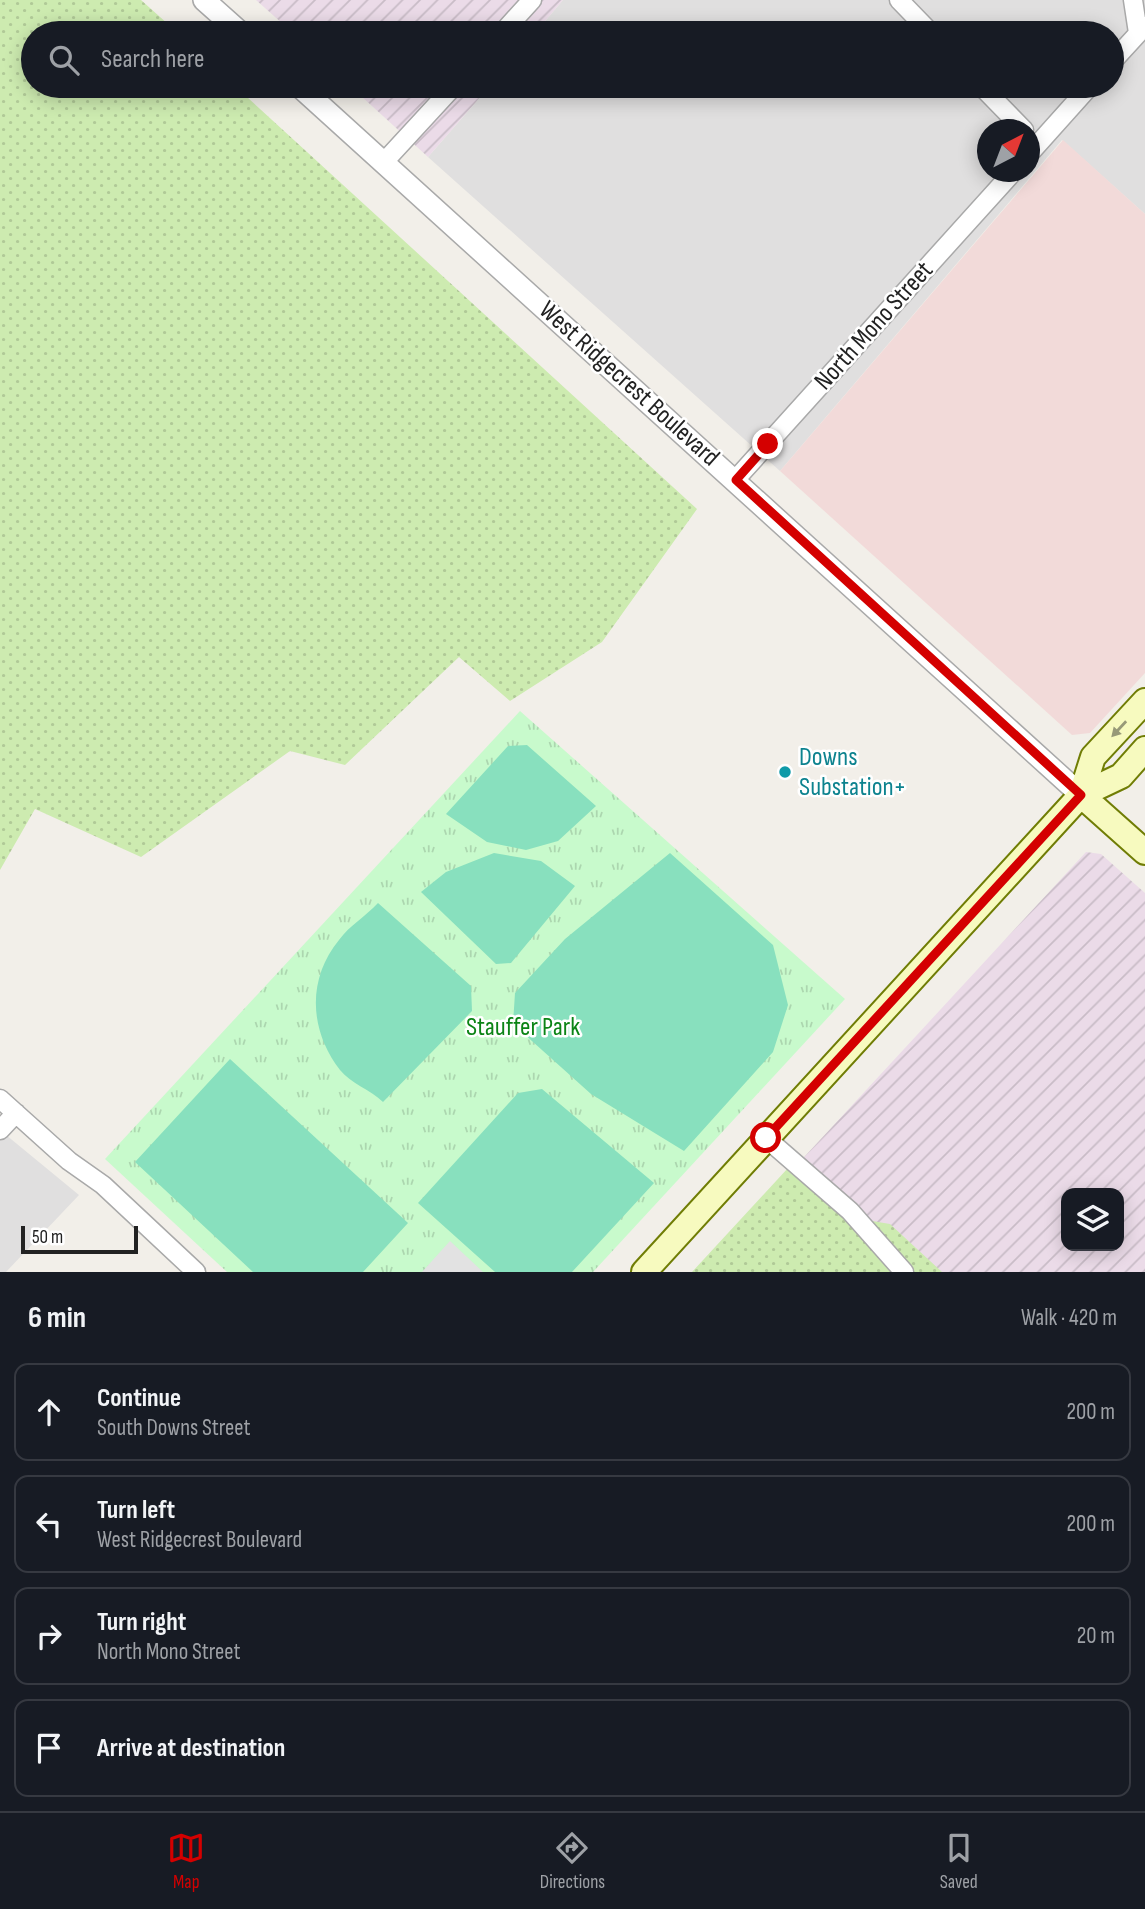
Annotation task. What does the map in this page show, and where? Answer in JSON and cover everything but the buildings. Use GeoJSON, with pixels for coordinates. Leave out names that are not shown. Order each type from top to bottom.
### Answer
{"type":"FeatureCollection","features":[{"type":"Feature","properties":{"kind":"main road"},"geometry":{"type":"LineString","coordinates":[[1081,795],[1093,757],[1145,701]]}},
{"type":"Feature","properties":{"kind":"main road"},"geometry":{"type":"LineString","coordinates":[[644,1272],[1081,795],[1121,776],[1145,750]]}},
{"type":"Feature","properties":{"kind":"main road","name":"West Ridgecrest Boulevard"},"geometry":{"type":"LineString","coordinates":[[1081,795],[1145,852]]}},
{"type":"Feature","properties":{"kind":"street"},"geometry":{"type":"LineString","coordinates":[[204,0],[228,21]]}},
{"type":"Feature","properties":{"kind":"street"},"geometry":{"type":"LineString","coordinates":[[513,21],[532,0]]}},
{"type":"Feature","properties":{"kind":"street"},"geometry":{"type":"LineString","coordinates":[[899,0],[919,21]]}},
{"type":"Feature","properties":{"kind":"street"},"geometry":{"type":"LineString","coordinates":[[1124,49],[1142,29],[1132,0]]}},
{"type":"Feature","properties":{"kind":"street","name":"West Ridgecrest Boulevard"},"geometry":{"type":"LineString","coordinates":[[312,98],[1081,795]]}},
{"type":"Feature","properties":{"kind":"street"},"geometry":{"type":"LineString","coordinates":[[384,162],[443,98]]}},
{"type":"Feature","properties":{"kind":"street"},"geometry":{"type":"LineString","coordinates":[[993,98],[1013,119]]}},
{"type":"Feature","properties":{"kind":"street"},"geometry":{"type":"LineString","coordinates":[[1040,136],[1078,98]]}},
{"type":"Feature","properties":{"kind":"street","name":"North Mono Street"},"geometry":{"type":"LineString","coordinates":[[736,480],[1004,182]]}},
{"type":"Feature","properties":{"kind":"street"},"geometry":{"type":"LineString","coordinates":[[0,1099],[69,1161],[103,1185],[196,1272]]}},
{"type":"Feature","properties":{"kind":"street"},"geometry":{"type":"LineString","coordinates":[[0,1130],[16,1113]]}},
{"type":"Feature","properties":{"kind":"street"},"geometry":{"type":"LineString","coordinates":[[766,1138],[850,1212],[904,1272]]}},
{"type":"Feature","properties":{"kind":"shaded area"},"geometry":{"type":"Polygon","coordinates":[[[256,0],[563,0],[545,21],[280,21],[256,0]]]}},
{"type":"Feature","properties":{"kind":"shaded area"},"geometry":{"type":"Polygon","coordinates":[[[563,0],[1145,0],[1145,214],[1062,140],[1040,166],[1040,119],[977,119],[977,182],[1026,182],[780,471],[428,157],[480,98],[1124,98],[1124,21],[545,21],[563,0]]]}},
{"type":"Feature","properties":{"kind":"shaded area"},"geometry":{"type":"Polygon","coordinates":[[[363,98],[480,98],[428,157],[363,98]]]}},
{"type":"Feature","properties":{"kind":"shaded area"},"geometry":{"type":"Polygon","coordinates":[[[1063,140],[1145,214],[1145,673],[1090,733],[1072,735],[780,471],[1027,182],[1040,182],[1040,167],[1063,140]]]}},
{"type":"Feature","properties":{"kind":"shaded area"},"geometry":{"type":"Polygon","coordinates":[[[1086,852],[1101,854],[1145,893],[1145,1272],[698,1272],[1086,852]]]}},
{"type":"Feature","properties":{"kind":"shaded area"},"geometry":{"type":"Polygon","coordinates":[[[0,1130],[79,1195],[6,1272],[0,1272],[0,1130]]]}},
{"type":"Feature","properties":{"kind":"shaded area"},"geometry":{"type":"Polygon","coordinates":[[[450,1241],[483,1272],[422,1272],[450,1241]]]}},
{"type":"Feature","properties":{"kind":"green space"},"geometry":{"type":"Polygon","coordinates":[[[0,0],[141,0],[165,21],[21,21],[21,98],[248,98],[697,509],[602,642],[510,701],[459,657],[345,765],[290,751],[141,857],[35,809],[0,870],[0,0]]]}},
{"type":"Feature","properties":{"kind":"green space","name":"Stauffer Park"},"geometry":{"type":"Polygon","coordinates":[[[520,711],[845,999],[593,1272],[227,1272],[105,1159],[520,711]]]}},
{"type":"Feature","properties":{"kind":"green space"},"geometry":{"type":"Polygon","coordinates":[[[527,745],[596,806],[558,841],[526,850],[487,842],[446,814],[508,746],[527,745]]]}},
{"type":"Feature","properties":{"kind":"green space"},"geometry":{"type":"Polygon","coordinates":[[[494,853],[541,861],[575,886],[511,963],[496,964],[421,892],[446,872],[494,853]]]}},
{"type":"Feature","properties":{"kind":"green space"},"geometry":{"type":"Polygon","coordinates":[[[670,853],[773,945],[788,1005],[773,1052],[684,1151],[591,1094],[513,1024],[515,993],[565,939],[670,853]]]}},
{"type":"Feature","properties":{"kind":"green space"},"geometry":{"type":"Polygon","coordinates":[[[378,903],[471,986],[472,1011],[383,1102],[340,1070],[322,1038],[316,1005],[321,971],[329,955],[343,935],[378,903]]]}},
{"type":"Feature","properties":{"kind":"green space"},"geometry":{"type":"Polygon","coordinates":[[[230,1059],[408,1223],[363,1272],[253,1272],[135,1162],[230,1059]]]}},
{"type":"Feature","properties":{"kind":"green space"},"geometry":{"type":"Polygon","coordinates":[[[542,1089],[654,1183],[572,1272],[495,1272],[418,1203],[518,1093],[542,1089]]]}},
{"type":"Feature","properties":{"kind":"green space"},"geometry":{"type":"Polygon","coordinates":[[[788,1168],[866,1220],[890,1224],[942,1272],[692,1272],[788,1168]]]}},
{"type":"Feature","properties":{"kind":"place","name":"Downs Substation+"},"geometry":{"type":"Point","coordinates":[785,772]}},
{"type":"Feature","properties":{"kind":"route"},"geometry":{"type":"LineString","coordinates":[[766,1138],[1081,795],[736,480],[768,444]]}}]}
